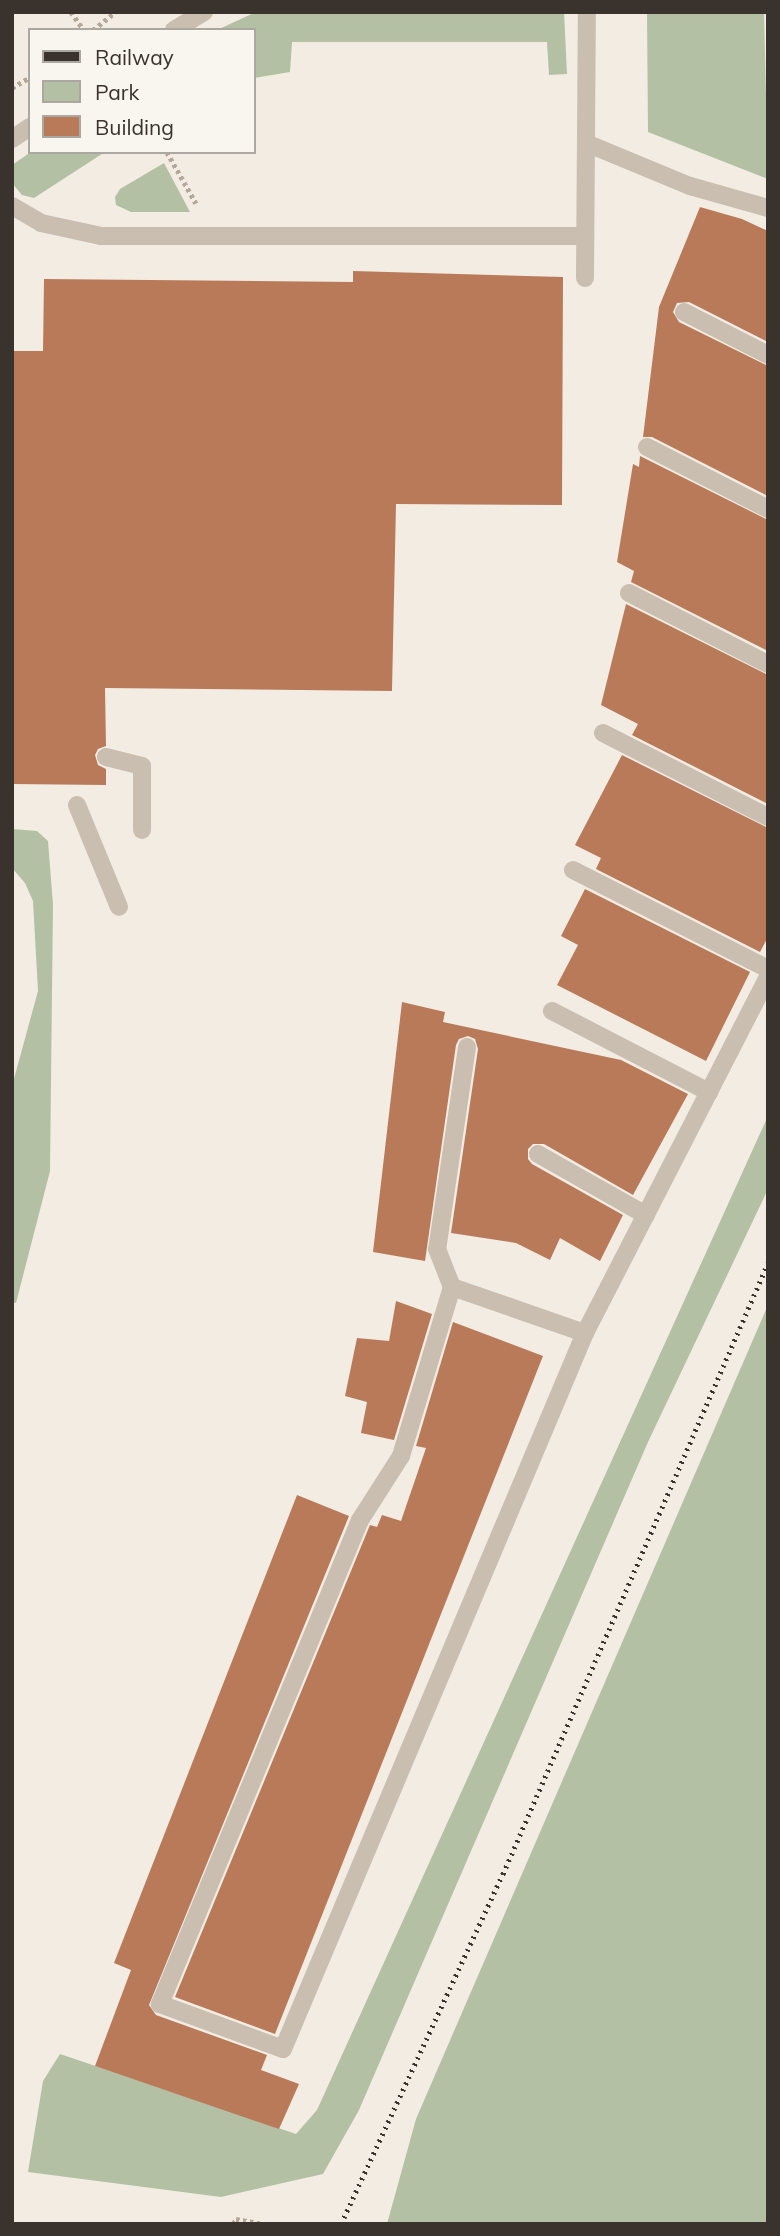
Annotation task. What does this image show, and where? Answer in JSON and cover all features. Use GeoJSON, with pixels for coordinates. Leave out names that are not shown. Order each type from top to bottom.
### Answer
{"type":"FeatureCollection","features":[{"type":"Feature","properties":{"kind":"lane"},"geometry":{"type":"LineString","coordinates":[[177,28],[204,12]]}},
{"type":"Feature","properties":{"kind":"lane"},"geometry":{"type":"LineString","coordinates":[[585,278],[587,12]]}},
{"type":"Feature","properties":{"kind":"lane"},"geometry":{"type":"LineString","coordinates":[[12,139],[28,128]]}},
{"type":"Feature","properties":{"kind":"lane"},"geometry":{"type":"LineString","coordinates":[[586,143],[690,186],[768,208]]}},
{"type":"Feature","properties":{"kind":"lane"},"geometry":{"type":"LineString","coordinates":[[12,206],[41,223],[101,236],[585,236]]}},
{"type":"Feature","properties":{"kind":"lane"},"geometry":{"type":"LineString","coordinates":[[684,312],[768,355]]}},
{"type":"Feature","properties":{"kind":"lane"},"geometry":{"type":"LineString","coordinates":[[647,447],[768,509]]}},
{"type":"Feature","properties":{"kind":"lane"},"geometry":{"type":"LineString","coordinates":[[629,593],[768,664]]}},
{"type":"Feature","properties":{"kind":"lane"},"geometry":{"type":"LineString","coordinates":[[603,733],[768,817]]}},
{"type":"Feature","properties":{"kind":"lane"},"geometry":{"type":"LineString","coordinates":[[106,757],[142,766],[142,830]]}},
{"type":"Feature","properties":{"kind":"lane"},"geometry":{"type":"LineString","coordinates":[[77,805],[119,907]]}},
{"type":"Feature","properties":{"kind":"lane"},"geometry":{"type":"LineString","coordinates":[[573,870],[768,969]]}},
{"type":"Feature","properties":{"kind":"lane"},"geometry":{"type":"LineString","coordinates":[[467,1047],[438,1249],[453,1287],[401,1456],[360,1520],[160,2004],[282,2049],[585,1333],[768,977]]}},
{"type":"Feature","properties":{"kind":"lane"},"geometry":{"type":"LineString","coordinates":[[552,1011],[709,1092]]}},
{"type":"Feature","properties":{"kind":"lane"},"geometry":{"type":"LineString","coordinates":[[538,1154],[646,1215]]}},
{"type":"Feature","properties":{"kind":"lane"},"geometry":{"type":"LineString","coordinates":[[453,1287],[585,1333]]}},
{"type":"Feature","properties":{"kind":"path"},"geometry":{"type":"LineString","coordinates":[[71,12],[83,28]]}},
{"type":"Feature","properties":{"kind":"path"},"geometry":{"type":"LineString","coordinates":[[95,28],[115,12]]}},
{"type":"Feature","properties":{"kind":"path"},"geometry":{"type":"LineString","coordinates":[[12,88],[28,78]]}},
{"type":"Feature","properties":{"kind":"path"},"geometry":{"type":"LineString","coordinates":[[168,154],[216,237]]}},
{"type":"Feature","properties":{"kind":"path"},"geometry":{"type":"LineString","coordinates":[[233,2224],[236,2219],[264,2224]]}},
{"type":"Feature","properties":{"kind":"green space"},"geometry":{"type":"Polygon","coordinates":[[[256,12],[564,12],[567,74],[549,75],[547,42],[292,42],[290,72],[256,78],[256,28],[221,28],[256,12]]]}},
{"type":"Feature","properties":{"kind":"green space"},"geometry":{"type":"Polygon","coordinates":[[[647,12],[764,12],[768,179],[648,132],[647,12]]]}},
{"type":"Feature","properties":{"kind":"green space"},"geometry":{"type":"Polygon","coordinates":[[[28,154],[102,154],[34,198],[22,195],[12,183],[12,165],[28,154]]]}},
{"type":"Feature","properties":{"kind":"green space"},"geometry":{"type":"Polygon","coordinates":[[[164,163],[190,212],[131,212],[116,205],[115,197],[120,189],[164,163]]]}},
{"type":"Feature","properties":{"kind":"green space"},"geometry":{"type":"Polygon","coordinates":[[[12,829],[37,831],[48,841],[53,905],[50,1171],[16,1303],[12,1302],[12,1086],[38,991],[33,901],[25,883],[12,868],[12,829]]]}},
{"type":"Feature","properties":{"kind":"green space"},"geometry":{"type":"Polygon","coordinates":[[[768,1116],[768,1189],[648,1442],[359,2110],[323,2174],[221,2197],[28,2172],[43,2081],[60,2054],[296,2134],[317,2110],[768,1116]]]}},
{"type":"Feature","properties":{"kind":"green space"},"geometry":{"type":"Polygon","coordinates":[[[768,1305],[768,2224],[387,2224],[416,2119],[768,1305]]]}},
{"type":"Feature","properties":{"kind":"building"},"geometry":{"type":"Polygon","coordinates":[[[700,207],[742,219],[768,231],[768,342],[689,302],[677,303],[673,312],[679,322],[768,366],[768,496],[652,437],[643,437],[659,307],[700,207]]]}},
{"type":"Feature","properties":{"kind":"building"},"geometry":{"type":"Polygon","coordinates":[[[353,271],[563,277],[562,505],[396,504],[392,691],[105,688],[106,746],[98,749],[95,755],[98,765],[106,769],[106,785],[12,784],[12,351],[43,351],[44,279],[353,282],[353,271]]]}},
{"type":"Feature","properties":{"kind":"building"},"geometry":{"type":"Polygon","coordinates":[[[640,456],[768,520],[768,651],[631,582],[634,571],[617,562],[633,464],[639,467],[640,456]]]}},
{"type":"Feature","properties":{"kind":"building"},"geometry":{"type":"Polygon","coordinates":[[[626,604],[768,675],[768,804],[632,735],[638,724],[601,705],[626,604]]]}},
{"type":"Feature","properties":{"kind":"building"},"geometry":{"type":"Polygon","coordinates":[[[622,755],[768,828],[768,937],[760,952],[596,869],[601,858],[575,845],[622,755]]]}},
{"type":"Feature","properties":{"kind":"building"},"geometry":{"type":"Polygon","coordinates":[[[585,889],[750,972],[706,1061],[557,985],[578,945],[561,936],[585,889]]]}},
{"type":"Feature","properties":{"kind":"building"},"geometry":{"type":"Polygon","coordinates":[[[402,1002],[445,1012],[443,1022],[621,1060],[688,1094],[633,1195],[544,1144],[533,1144],[528,1149],[528,1159],[532,1164],[623,1215],[600,1261],[560,1238],[550,1260],[516,1243],[451,1233],[478,1049],[475,1039],[468,1036],[459,1039],[456,1045],[425,1261],[373,1252],[402,1002]]]}},
{"type":"Feature","properties":{"kind":"building"},"geometry":{"type":"Polygon","coordinates":[[[396,1301],[432,1314],[394,1440],[361,1433],[367,1402],[345,1396],[357,1338],[389,1341],[396,1301]]]}},
{"type":"Feature","properties":{"kind":"building"},"geometry":{"type":"Polygon","coordinates":[[[453,1322],[543,1356],[275,2034],[175,1997],[370,1525],[377,1527],[382,1515],[401,1521],[426,1448],[416,1446],[453,1322]]]}},
{"type":"Feature","properties":{"kind":"building"},"geometry":{"type":"Polygon","coordinates":[[[297,1495],[349,1516],[149,2005],[156,2015],[267,2055],[261,2070],[299,2084],[279,2129],[95,2066],[131,1970],[114,1963],[297,1495]]]}},
{"type":"Feature","properties":{"kind":"railway"},"geometry":{"type":"LineString","coordinates":[[341,2224],[503,1874],[768,1263]]}}]}
